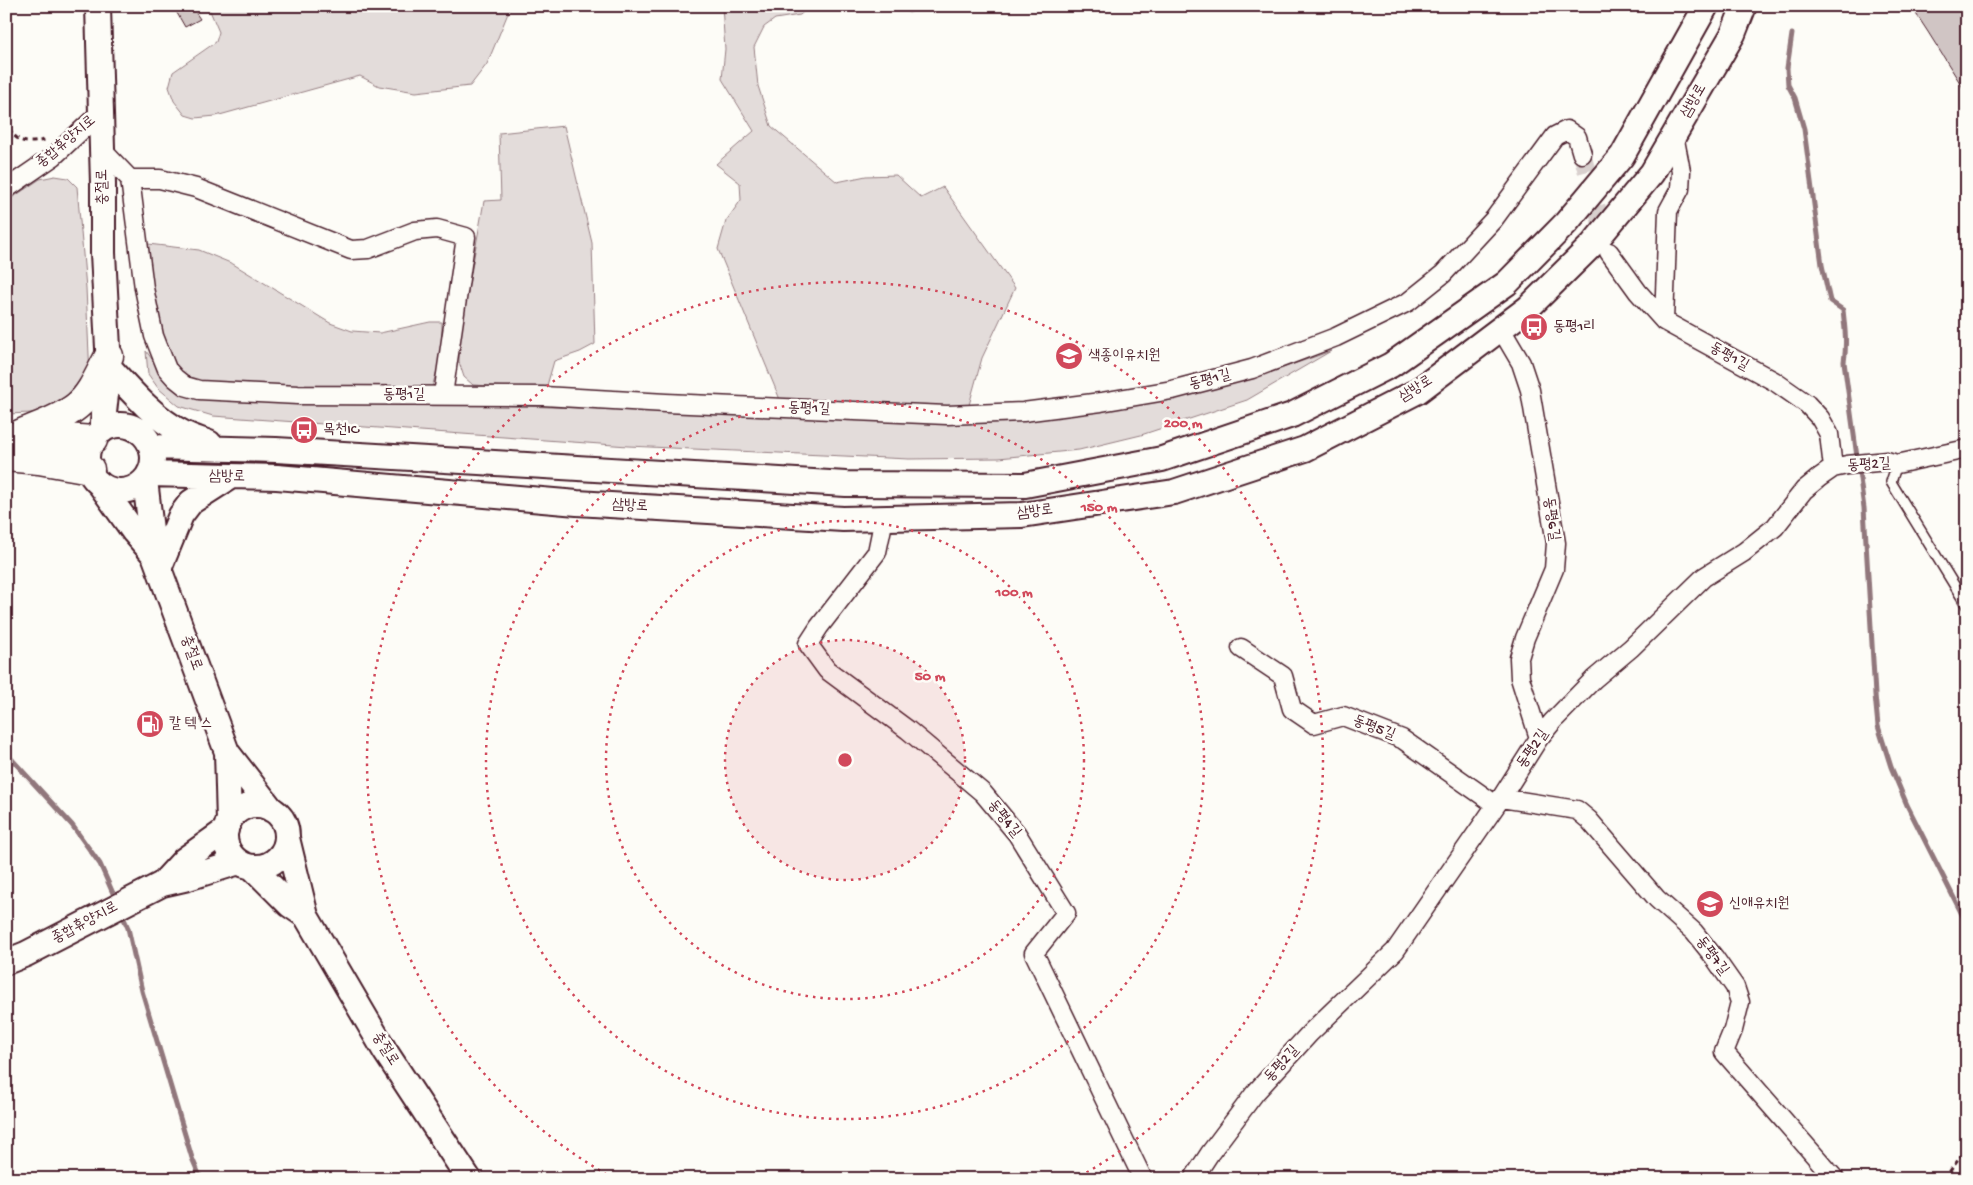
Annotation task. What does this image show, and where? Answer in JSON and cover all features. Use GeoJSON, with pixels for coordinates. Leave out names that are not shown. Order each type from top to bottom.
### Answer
{"type":"FeatureCollection","features":[{"type":"Feature","properties":{"kind":"highway"},"geometry":{"type":"LineString","coordinates":[[11,442],[77,406],[88,394],[109,361]]}},
{"type":"Feature","properties":{"kind":"highway"},"geometry":{"type":"LineString","coordinates":[[11,442],[97,436]]}},
{"type":"Feature","properties":{"kind":"highway"},"geometry":{"type":"LineString","coordinates":[[11,442],[39,460],[94,476]]}},
{"type":"Feature","properties":{"kind":"street","name":"충절로"},"geometry":{"type":"LineString","coordinates":[[97,436],[109,361],[103,253],[98,6]]}},
{"type":"Feature","properties":{"kind":"street","name":"삼방로"},"geometry":{"type":"LineString","coordinates":[[147,440],[222,448],[856,484],[1025,485],[1162,459],[1292,415],[1391,365],[1507,283],[1566,223],[1622,156],[1706,6]]}},
{"type":"Feature","properties":{"kind":"street","name":"삼방로"},"geometry":{"type":"LineString","coordinates":[[147,477],[277,477],[597,504],[843,519],[1022,515],[1174,492],[1305,449],[1418,391],[1528,308],[1593,244],[1652,173],[1733,34],[1744,6]]}},
{"type":"Feature","properties":{"kind":"street","name":"종합휴양지로"},"geometry":{"type":"LineString","coordinates":[[6,189],[54,156],[101,112]]}},
{"type":"Feature","properties":{"kind":"street","name":"동평1길"},"geometry":{"type":"LineString","coordinates":[[130,179],[144,288],[154,336],[168,369],[185,386],[199,390],[298,395],[543,396],[948,415],[1023,412],[1101,402],[1172,390],[1252,369],[1336,337],[1408,302],[1443,274],[1494,219],[1555,136],[1567,130],[1577,137],[1582,154]]}},
{"type":"Feature","properties":{"kind":"street"},"geometry":{"type":"LineString","coordinates":[[1664,321],[1668,211],[1680,189],[1681,171],[1674,135]]}},
{"type":"Feature","properties":{"kind":"street"},"geometry":{"type":"LineString","coordinates":[[102,150],[130,179],[160,178],[196,188],[351,250],[368,250],[415,231],[437,229],[466,237],[444,395]]}},
{"type":"Feature","properties":{"kind":"street","name":"동평1길"},"geometry":{"type":"LineString","coordinates":[[1609,252],[1638,292],[1664,321],[1774,382],[1807,404],[1820,418],[1829,434],[1840,467]]}},
{"type":"Feature","properties":{"kind":"street","name":"동평6길"},"geometry":{"type":"LineString","coordinates":[[1501,329],[1520,363],[1530,390],[1556,543],[1554,569],[1518,658],[1520,678],[1539,738]]}},
{"type":"Feature","properties":{"kind":"street","name":"충절로"},"geometry":{"type":"LineString","coordinates":[[109,361],[147,440]]}},
{"type":"Feature","properties":{"kind":"street"},"geometry":{"type":"LineString","coordinates":[[109,361],[140,400],[161,418],[183,433],[222,448]]}},
{"type":"Feature","properties":{"kind":"street"},"geometry":{"type":"LineString","coordinates":[[118,426],[134,429],[147,440],[153,461],[147,477],[131,489],[123,491],[106,488],[94,476],[88,454],[97,436],[118,426]]}},
{"type":"Feature","properties":{"kind":"street","name":"동평2길"},"geometry":{"type":"LineString","coordinates":[[1194,1179],[1210,1153],[1255,1093],[1310,1033],[1395,951],[1498,802],[1539,738],[1594,679],[1631,648],[1704,577],[1744,552],[1775,527],[1804,490],[1840,467],[1892,462],[1967,449]]}},
{"type":"Feature","properties":{"kind":"street","name":"충절로"},"geometry":{"type":"LineString","coordinates":[[94,476],[157,562]]}},
{"type":"Feature","properties":{"kind":"street","name":"충절로"},"geometry":{"type":"LineString","coordinates":[[147,477],[157,562],[227,752],[272,810]]}},
{"type":"Feature","properties":{"kind":"street"},"geometry":{"type":"LineString","coordinates":[[157,562],[180,515],[191,502],[230,477]]}},
{"type":"Feature","properties":{"kind":"street","name":"동평4길"},"geometry":{"type":"LineString","coordinates":[[884,518],[877,552],[808,644],[827,670],[908,730],[983,793],[1017,834],[1066,913],[1034,953],[1142,1179]]}},
{"type":"Feature","properties":{"kind":"street","name":"동평5길"},"geometry":{"type":"LineString","coordinates":[[1241,648],[1283,676],[1285,690],[1292,709],[1314,724],[1343,716],[1402,739],[1498,802]]}},
{"type":"Feature","properties":{"kind":"street","name":"충절로"},"geometry":{"type":"LineString","coordinates":[[227,752],[227,826]]}},
{"type":"Feature","properties":{"kind":"street","name":"동평7길"},"geometry":{"type":"LineString","coordinates":[[1498,802],[1577,810],[1589,820],[1657,899],[1694,932],[1735,987],[1740,1002],[1733,1030],[1724,1052],[1835,1179]]}},
{"type":"Feature","properties":{"kind":"street"},"geometry":{"type":"LineString","coordinates":[[256,805],[272,810],[284,822],[287,838],[286,847],[276,860],[268,865],[245,864],[231,854],[227,846],[227,826],[234,815],[248,806],[256,805]]}},
{"type":"Feature","properties":{"kind":"street","name":"종합휴양지로"},"geometry":{"type":"LineString","coordinates":[[162,884],[184,860],[227,826]]}},
{"type":"Feature","properties":{"kind":"street","name":"충절로"},"geometry":{"type":"LineString","coordinates":[[287,838],[306,916],[385,1050],[469,1179]]}},
{"type":"Feature","properties":{"kind":"street","name":"충절로"},"geometry":{"type":"LineString","coordinates":[[245,864],[290,905],[306,916]]}},
{"type":"Feature","properties":{"kind":"street","name":"종합휴양지로"},"geometry":{"type":"LineString","coordinates":[[6,962],[26,954],[162,884],[245,864]]}},
{"type":"Feature","properties":{"kind":"lane"},"geometry":{"type":"LineString","coordinates":[[1892,462],[1891,482],[1967,606]]}},
{"type":"Feature","properties":{"kind":"path"},"geometry":{"type":"LineString","coordinates":[[6,63],[8,6]]}},
{"type":"Feature","properties":{"kind":"path"},"geometry":{"type":"LineString","coordinates":[[6,120],[10,131],[15,137],[26,143],[80,131]]}},
{"type":"Feature","properties":{"kind":"path"},"geometry":{"type":"LineString","coordinates":[[1944,1179],[1967,1148]]}},
{"type":"Feature","properties":{"kind":"shaded area"},"geometry":{"type":"Polygon","coordinates":[[[208,6],[511,6],[487,64],[470,86],[416,92],[379,86],[360,76],[216,116],[195,118],[185,115],[174,101],[169,87],[173,72],[216,42],[219,32],[208,6]]]}},
{"type":"Feature","properties":{"kind":"shaded area"},"geometry":{"type":"Polygon","coordinates":[[[722,6],[810,6],[800,15],[775,19],[764,27],[754,47],[758,86],[771,126],[837,182],[866,176],[896,175],[921,198],[943,187],[1015,288],[982,358],[969,405],[893,408],[781,402],[718,249],[726,221],[741,200],[740,183],[716,164],[754,131],[722,79],[725,49],[722,6]]]}},
{"type":"Feature","properties":{"kind":"shaded area"},"geometry":{"type":"Polygon","coordinates":[[[896,6],[925,6],[909,13],[896,6]]]}},
{"type":"Feature","properties":{"kind":"shaded area"},"geometry":{"type":"Polygon","coordinates":[[[564,126],[592,243],[595,344],[580,352],[554,361],[546,389],[473,385],[464,377],[459,362],[460,335],[484,201],[501,200],[499,133],[564,126]]]}},
{"type":"Feature","properties":{"kind":"shaded area"},"geometry":{"type":"Polygon","coordinates":[[[55,176],[68,178],[77,187],[86,288],[90,377],[57,412],[6,414],[6,202],[40,179],[55,176]]]}},
{"type":"Feature","properties":{"kind":"shaded area"},"geometry":{"type":"Polygon","coordinates":[[[148,244],[199,250],[233,264],[330,323],[352,331],[380,333],[430,322],[442,322],[442,354],[432,387],[207,387],[189,380],[178,370],[169,356],[163,338],[154,297],[148,244]]]}},
{"type":"Feature","properties":{"kind":"shaded area"},"geometry":{"type":"Polygon","coordinates":[[[146,351],[166,378],[425,403],[643,410],[1116,407],[1192,394],[1274,371],[1331,351],[1247,400],[1141,435],[1079,450],[999,458],[909,459],[628,446],[213,416],[179,406],[158,388],[148,374],[146,351]]]}},
{"type":"Feature","properties":{"kind":"building"},"geometry":{"type":"Polygon","coordinates":[[[173,6],[191,6],[200,19],[185,27],[173,6]]]}},
{"type":"Feature","properties":{"kind":"building"},"geometry":{"type":"Polygon","coordinates":[[[1911,6],[1967,6],[1967,94],[1928,32],[1911,6]]]}},
{"type":"Feature","properties":{"kind":"waterway"},"geometry":{"type":"LineString","coordinates":[[1792,34],[1787,68],[1788,85],[1795,98],[1804,129],[1822,265],[1830,301],[1843,310],[1846,342],[1844,362],[1864,508],[1878,726],[1891,767],[1907,805],[1967,924]]}},
{"type":"Feature","properties":{"kind":"waterway"},"geometry":{"type":"LineString","coordinates":[[6,753],[72,825],[100,864],[116,900]]}},
{"type":"Feature","properties":{"kind":"waterway"},"geometry":{"type":"LineString","coordinates":[[121,912],[128,928],[142,991],[192,1158],[201,1179]]}},
{"type":"Feature","properties":{"kind":"tunnel"},"geometry":{"type":"LineString","coordinates":[[1582,154],[1606,241]]}},
{"type":"Feature","properties":{"kind":"place","name":"동평1리"},"geometry":{"type":"Point","coordinates":[1534,327]}},
{"type":"Feature","properties":{"kind":"place","name":"색종이유치원"},"geometry":{"type":"Point","coordinates":[1069,356]}},
{"type":"Feature","properties":{"kind":"place","name":"목천IC"},"geometry":{"type":"Point","coordinates":[304,430]}},
{"type":"Feature","properties":{"kind":"place","name":"칼 텍 스"},"geometry":{"type":"Point","coordinates":[150,724]}},
{"type":"Feature","properties":{"kind":"place","name":"신애유치원"},"geometry":{"type":"Point","coordinates":[1710,904]}}]}
